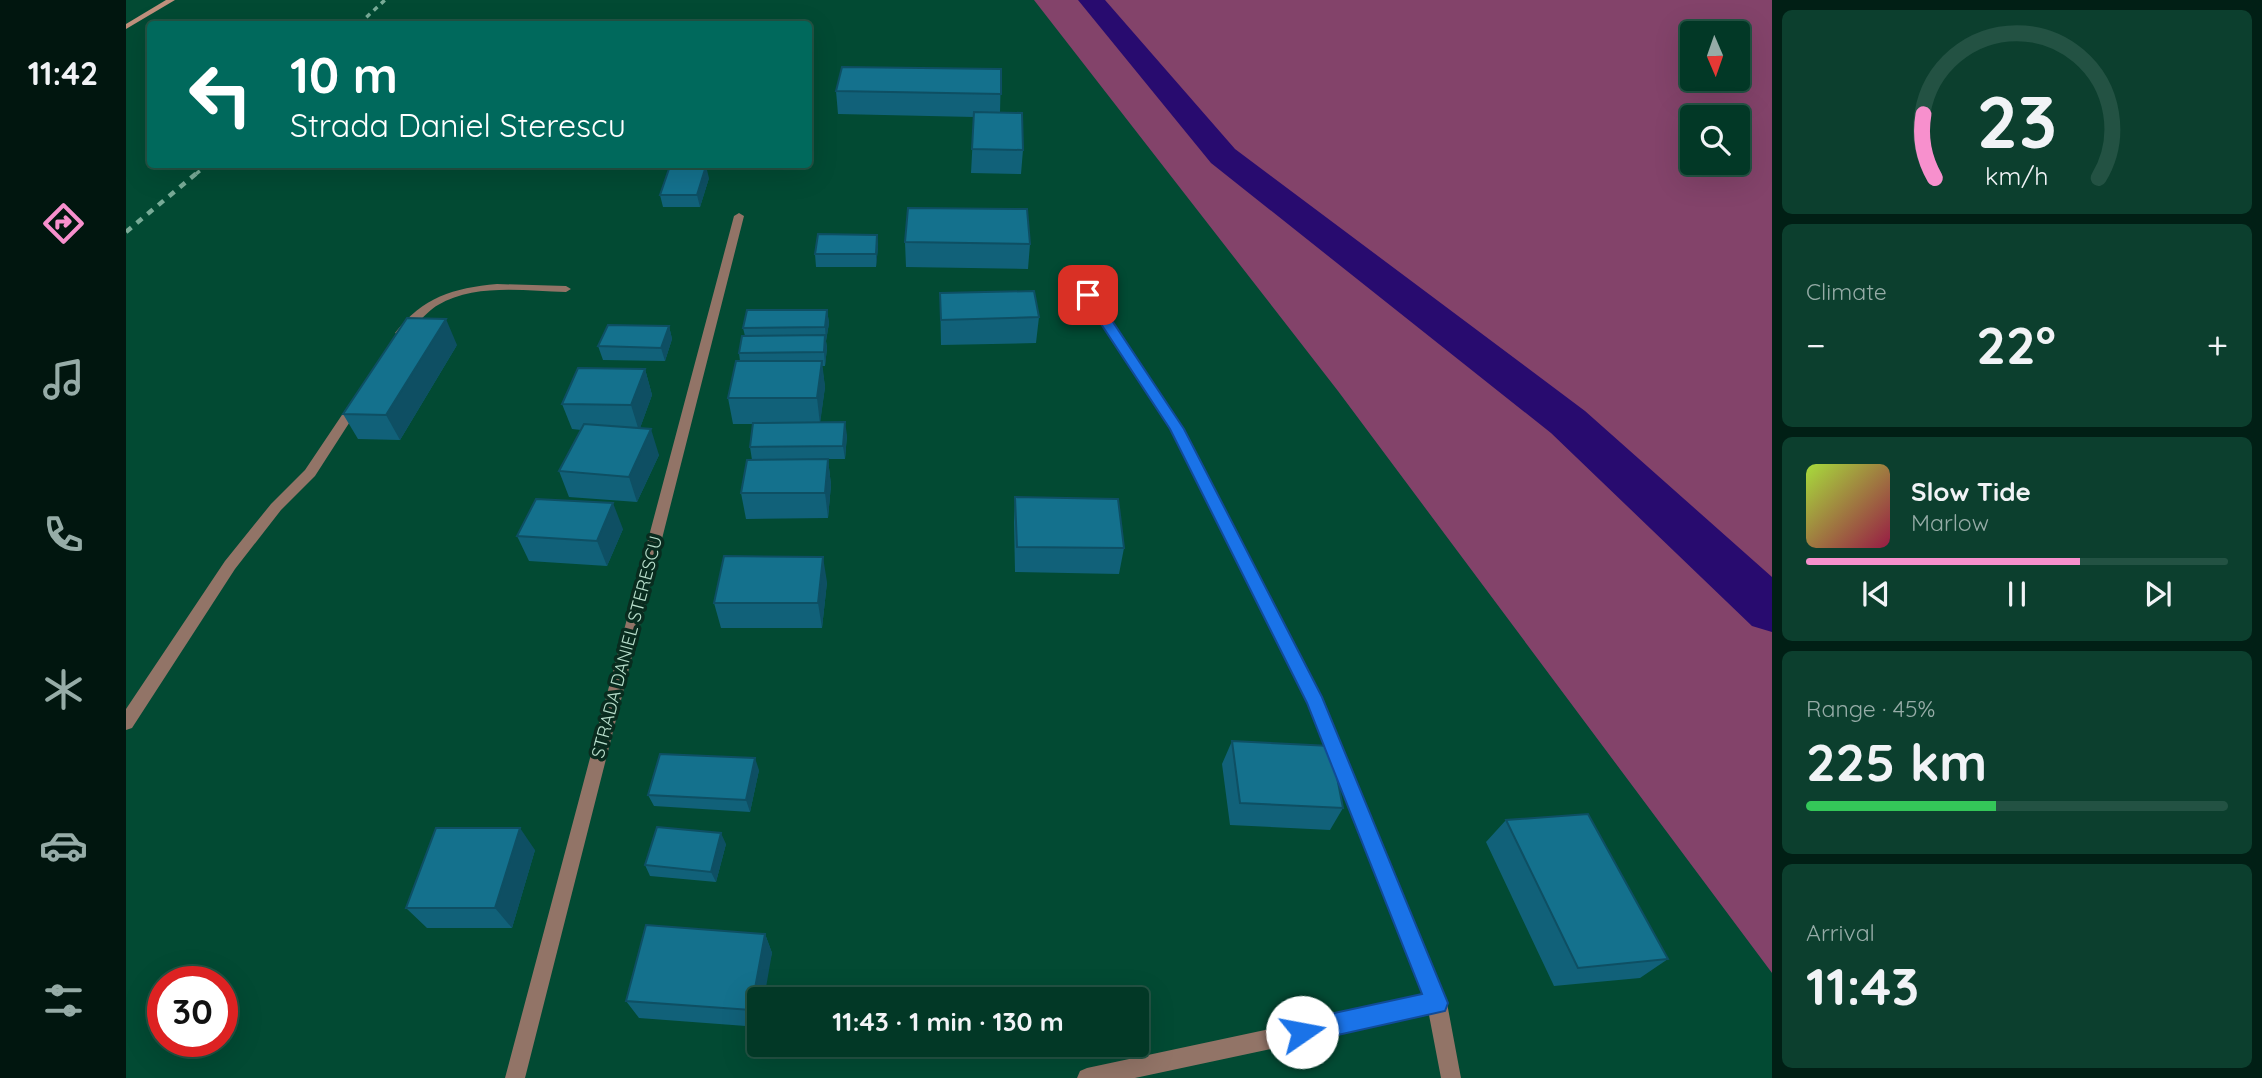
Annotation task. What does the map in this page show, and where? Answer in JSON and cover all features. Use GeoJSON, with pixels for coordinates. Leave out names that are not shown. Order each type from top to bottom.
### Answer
{"type":"FeatureCollection","features":[{"type":"Feature","properties":{"kind":"main road"},"geometry":{"type":"LineString","coordinates":[[126,27],[171,0]]}},
{"type":"Feature","properties":{"kind":"street","name":"STRADA DANIEL STERESCU"},"geometry":{"type":"LineString","coordinates":[[515,1078],[739,216]]}},
{"type":"Feature","properties":{"kind":"street"},"geometry":{"type":"LineString","coordinates":[[390,351],[413,316],[439,298],[475,287],[566,289]]}},
{"type":"Feature","properties":{"kind":"street"},"geometry":{"type":"LineString","coordinates":[[1088,295],[1177,429],[1316,702],[1437,1003],[1451,1078]]}},
{"type":"Feature","properties":{"kind":"street"},"geometry":{"type":"LineString","coordinates":[[126,723],[230,565],[276,507],[310,473],[360,396]]}},
{"type":"Feature","properties":{"kind":"street"},"geometry":{"type":"LineString","coordinates":[[1087,1078],[1437,1003]]}},
{"type":"Feature","properties":{"kind":"shaded area"},"geometry":{"type":"Polygon","coordinates":[[[1034,0],[1772,0],[1772,973],[1338,391],[1034,0]]]}},
{"type":"Feature","properties":{"kind":"building"},"geometry":{"type":"Polygon","coordinates":[[[842,67],[1001,69],[1001,94],[836,91],[842,67]]]}},
{"type":"Feature","properties":{"kind":"building"},"geometry":{"type":"Polygon","coordinates":[[[974,112],[1022,113],[1023,150],[972,149],[974,112]]]}},
{"type":"Feature","properties":{"kind":"building"},"geometry":{"type":"Polygon","coordinates":[[[669,168],[705,168],[697,195],[660,195],[669,168]]]}},
{"type":"Feature","properties":{"kind":"building"},"geometry":{"type":"Polygon","coordinates":[[[908,208],[1027,209],[1030,244],[905,242],[908,208]]]}},
{"type":"Feature","properties":{"kind":"building"},"geometry":{"type":"Polygon","coordinates":[[[818,234],[877,235],[876,254],[815,254],[818,234]]]}},
{"type":"Feature","properties":{"kind":"building"},"geometry":{"type":"Polygon","coordinates":[[[1034,291],[1039,317],[941,320],[940,293],[1034,291]]]}},
{"type":"Feature","properties":{"kind":"building"},"geometry":{"type":"Polygon","coordinates":[[[747,310],[827,310],[825,327],[743,328],[747,310]]]}},
{"type":"Feature","properties":{"kind":"building"},"geometry":{"type":"Polygon","coordinates":[[[407,318],[446,319],[386,415],[343,414],[407,318]]]}},
{"type":"Feature","properties":{"kind":"building"},"geometry":{"type":"Polygon","coordinates":[[[608,325],[669,326],[661,348],[598,346],[608,325]]]}},
{"type":"Feature","properties":{"kind":"building"},"geometry":{"type":"Polygon","coordinates":[[[825,335],[824,352],[739,353],[742,336],[825,335]]]}},
{"type":"Feature","properties":{"kind":"building"},"geometry":{"type":"Polygon","coordinates":[[[736,361],[822,361],[817,398],[728,398],[736,361]]]}},
{"type":"Feature","properties":{"kind":"building"},"geometry":{"type":"Polygon","coordinates":[[[578,368],[645,369],[631,405],[562,404],[578,368]]]}},
{"type":"Feature","properties":{"kind":"building"},"geometry":{"type":"Polygon","coordinates":[[[845,422],[843,446],[750,447],[753,423],[845,422]]]}},
{"type":"Feature","properties":{"kind":"building"},"geometry":{"type":"Polygon","coordinates":[[[584,424],[651,429],[629,477],[559,471],[584,424]]]}},
{"type":"Feature","properties":{"kind":"building"},"geometry":{"type":"Polygon","coordinates":[[[828,459],[825,493],[741,493],[747,460],[828,459]]]}},
{"type":"Feature","properties":{"kind":"building"},"geometry":{"type":"Polygon","coordinates":[[[1015,497],[1118,499],[1124,548],[1017,547],[1015,497]]]}},
{"type":"Feature","properties":{"kind":"building"},"geometry":{"type":"Polygon","coordinates":[[[536,499],[613,503],[597,541],[517,536],[536,499]]]}},
{"type":"Feature","properties":{"kind":"building"},"geometry":{"type":"Polygon","coordinates":[[[724,556],[823,557],[818,603],[714,603],[724,556]]]}},
{"type":"Feature","properties":{"kind":"building"},"geometry":{"type":"Polygon","coordinates":[[[1232,741],[1331,746],[1343,808],[1240,803],[1232,741]]]}},
{"type":"Feature","properties":{"kind":"building"},"geometry":{"type":"Polygon","coordinates":[[[660,754],[755,758],[746,800],[648,795],[660,754]]]}},
{"type":"Feature","properties":{"kind":"building"},"geometry":{"type":"Polygon","coordinates":[[[1588,814],[1668,959],[1578,968],[1506,820],[1588,814]]]}},
{"type":"Feature","properties":{"kind":"building"},"geometry":{"type":"Polygon","coordinates":[[[657,827],[721,833],[711,872],[645,865],[657,827]]]}},
{"type":"Feature","properties":{"kind":"building"},"geometry":{"type":"Polygon","coordinates":[[[436,828],[520,828],[495,908],[406,908],[436,828]]]}},
{"type":"Feature","properties":{"kind":"building"},"geometry":{"type":"Polygon","coordinates":[[[646,925],[765,934],[755,987],[747,987],[747,1010],[626,1001],[646,925]]]}},
{"type":"Feature","properties":{"kind":"waterway"},"geometry":{"type":"LineString","coordinates":[[1091,0],[1223,156],[1568,422],[1772,610]]}},
{"type":"Feature","properties":{"kind":"railway"},"geometry":{"type":"LineString","coordinates":[[362,21],[385,0]]}},
{"type":"Feature","properties":{"kind":"railway"},"geometry":{"type":"LineString","coordinates":[[196,174],[203,168]]}},
{"type":"Feature","properties":{"kind":"railway"},"geometry":{"type":"LineString","coordinates":[[126,232],[198,172]]}},
{"type":"Feature","properties":{"kind":"route"},"geometry":{"type":"LineString","coordinates":[[1088,295],[1127,349],[1177,429],[1316,702],[1437,1003],[1302,1032]]}}]}
